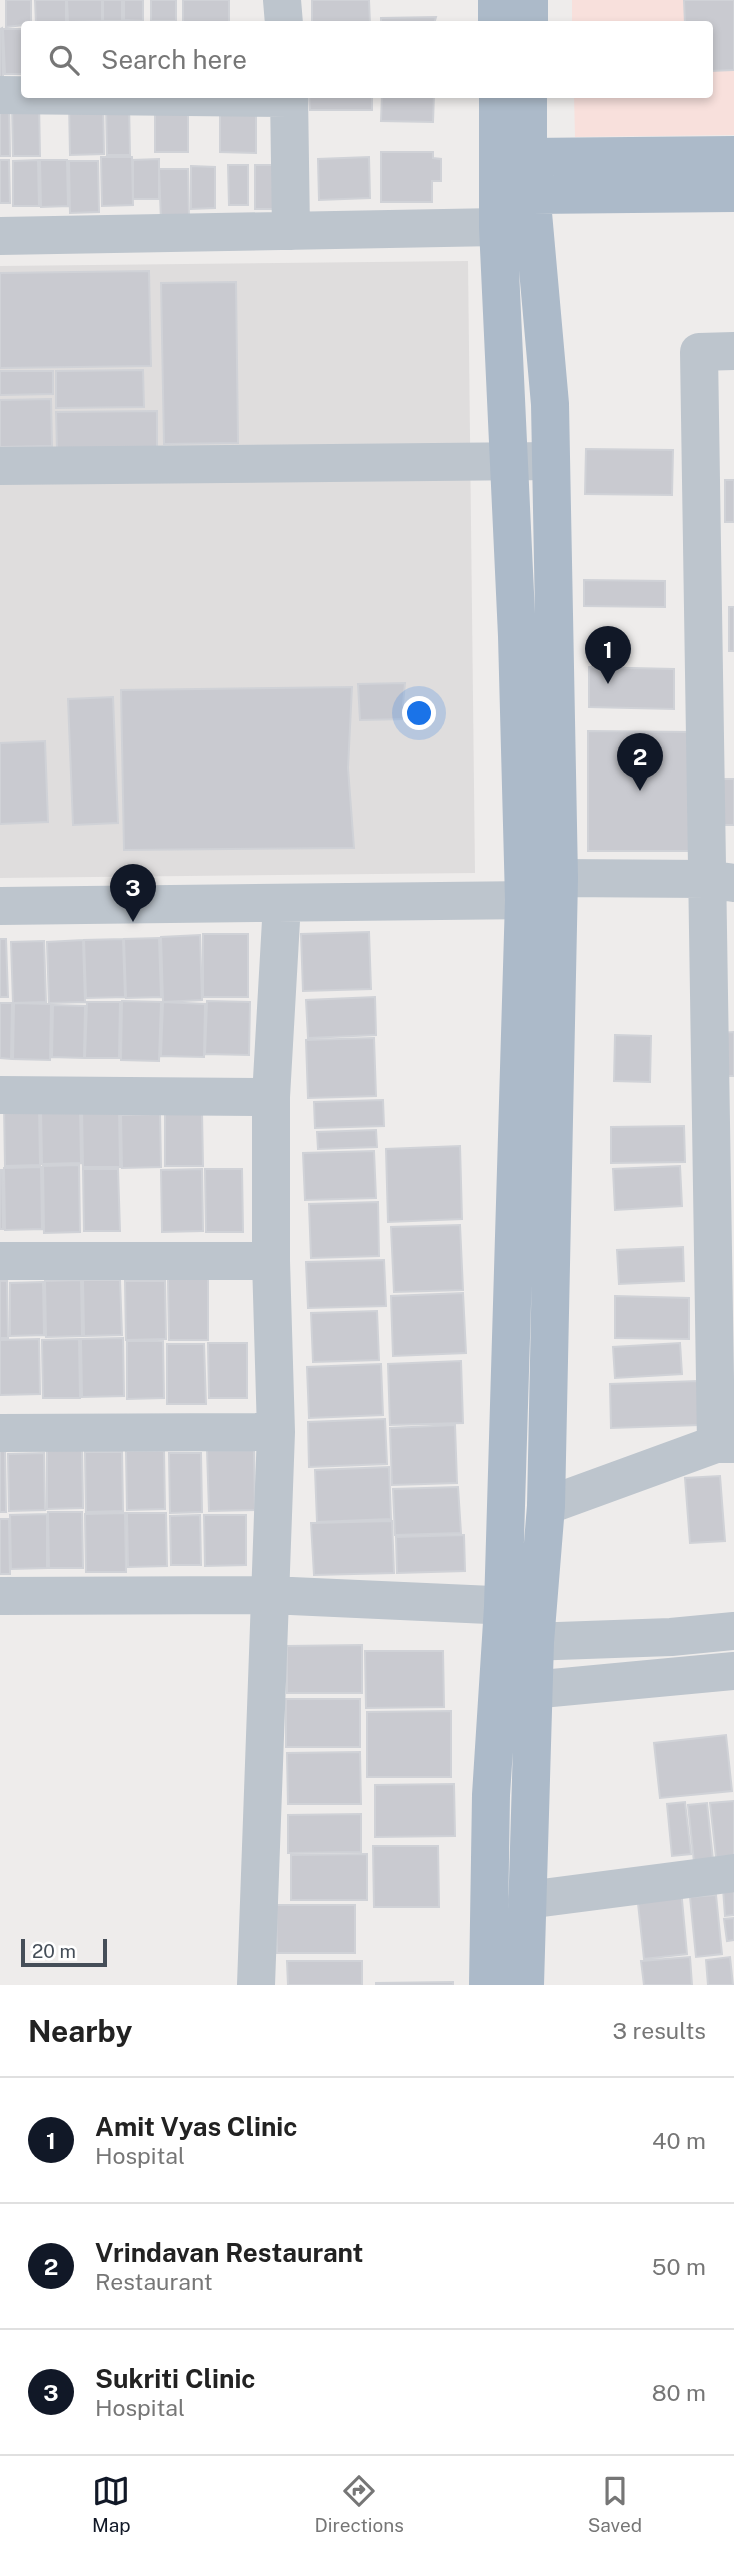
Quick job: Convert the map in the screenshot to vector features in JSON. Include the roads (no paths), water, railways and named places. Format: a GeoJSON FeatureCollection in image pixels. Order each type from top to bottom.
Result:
{"type":"FeatureCollection","features":[{"type":"Feature","properties":{"kind":"main road"},"geometry":{"type":"LineString","coordinates":[[497,0],[497,21]]}},
{"type":"Feature","properties":{"kind":"main road"},"geometry":{"type":"LineString","coordinates":[[529,0],[529,21]]}},
{"type":"Feature","properties":{"kind":"main road"},"geometry":{"type":"LineString","coordinates":[[499,98],[513,165],[532,195],[550,404],[559,878],[546,1506],[519,1625]]}},
{"type":"Feature","properties":{"kind":"main road"},"geometry":{"type":"LineString","coordinates":[[525,1985],[527,1900],[516,1692],[519,1625],[524,900],[517,636],[498,227],[527,98]]}},
{"type":"Feature","properties":{"kind":"main road"},"geometry":{"type":"LineString","coordinates":[[513,165],[734,155]]}},
{"type":"Feature","properties":{"kind":"main road"},"geometry":{"type":"LineString","coordinates":[[532,195],[734,193]]}},
{"type":"Feature","properties":{"kind":"main road"},"geometry":{"type":"LineString","coordinates":[[488,1985],[491,1796],[516,1692]]}},
{"type":"Feature","properties":{"kind":"street"},"geometry":{"type":"LineString","coordinates":[[282,0],[284,21]]}},
{"type":"Feature","properties":{"kind":"street"},"geometry":{"type":"LineString","coordinates":[[0,95],[21,95]]}},
{"type":"Feature","properties":{"kind":"street"},"geometry":{"type":"LineString","coordinates":[[289,98],[291,232]]}},
{"type":"Feature","properties":{"kind":"street"},"geometry":{"type":"LineString","coordinates":[[0,236],[498,227]]}},
{"type":"Feature","properties":{"kind":"street"},"geometry":{"type":"LineString","coordinates":[[546,1506],[725,1444],[720,881],[699,352],[734,351]]}},
{"type":"Feature","properties":{"kind":"street"},"geometry":{"type":"LineString","coordinates":[[0,466],[551,461]]}},
{"type":"Feature","properties":{"kind":"street"},"geometry":{"type":"LineString","coordinates":[[0,905],[524,900],[559,878],[720,881]]}},
{"type":"Feature","properties":{"kind":"street"},"geometry":{"type":"LineString","coordinates":[[256,1985],[276,1432],[271,1261],[271,1097],[282,903]]}},
{"type":"Feature","properties":{"kind":"street"},"geometry":{"type":"LineString","coordinates":[[0,1095],[271,1097]]}},
{"type":"Feature","properties":{"kind":"street"},"geometry":{"type":"LineString","coordinates":[[0,1261],[271,1261]]}},
{"type":"Feature","properties":{"kind":"street"},"geometry":{"type":"LineString","coordinates":[[0,1433],[276,1432]]}},
{"type":"Feature","properties":{"kind":"street"},"geometry":{"type":"LineString","coordinates":[[0,1596],[269,1595],[519,1625],[671,1637],[734,1631]]}},
{"type":"Feature","properties":{"kind":"street"},"geometry":{"type":"LineString","coordinates":[[516,1692],[734,1671]]}},
{"type":"Feature","properties":{"kind":"street"},"geometry":{"type":"LineString","coordinates":[[527,1900],[734,1874]]}},
{"type":"Feature","properties":{"kind":"place","name":"Amit Vyas Clinic"},"geometry":{"type":"Point","coordinates":[608,684]}},
{"type":"Feature","properties":{"kind":"place","name":"Vrindavan Restaurant"},"geometry":{"type":"Point","coordinates":[640,791]}},
{"type":"Feature","properties":{"kind":"place","name":"Sukriti Clinic"},"geometry":{"type":"Point","coordinates":[133,922]}}]}
